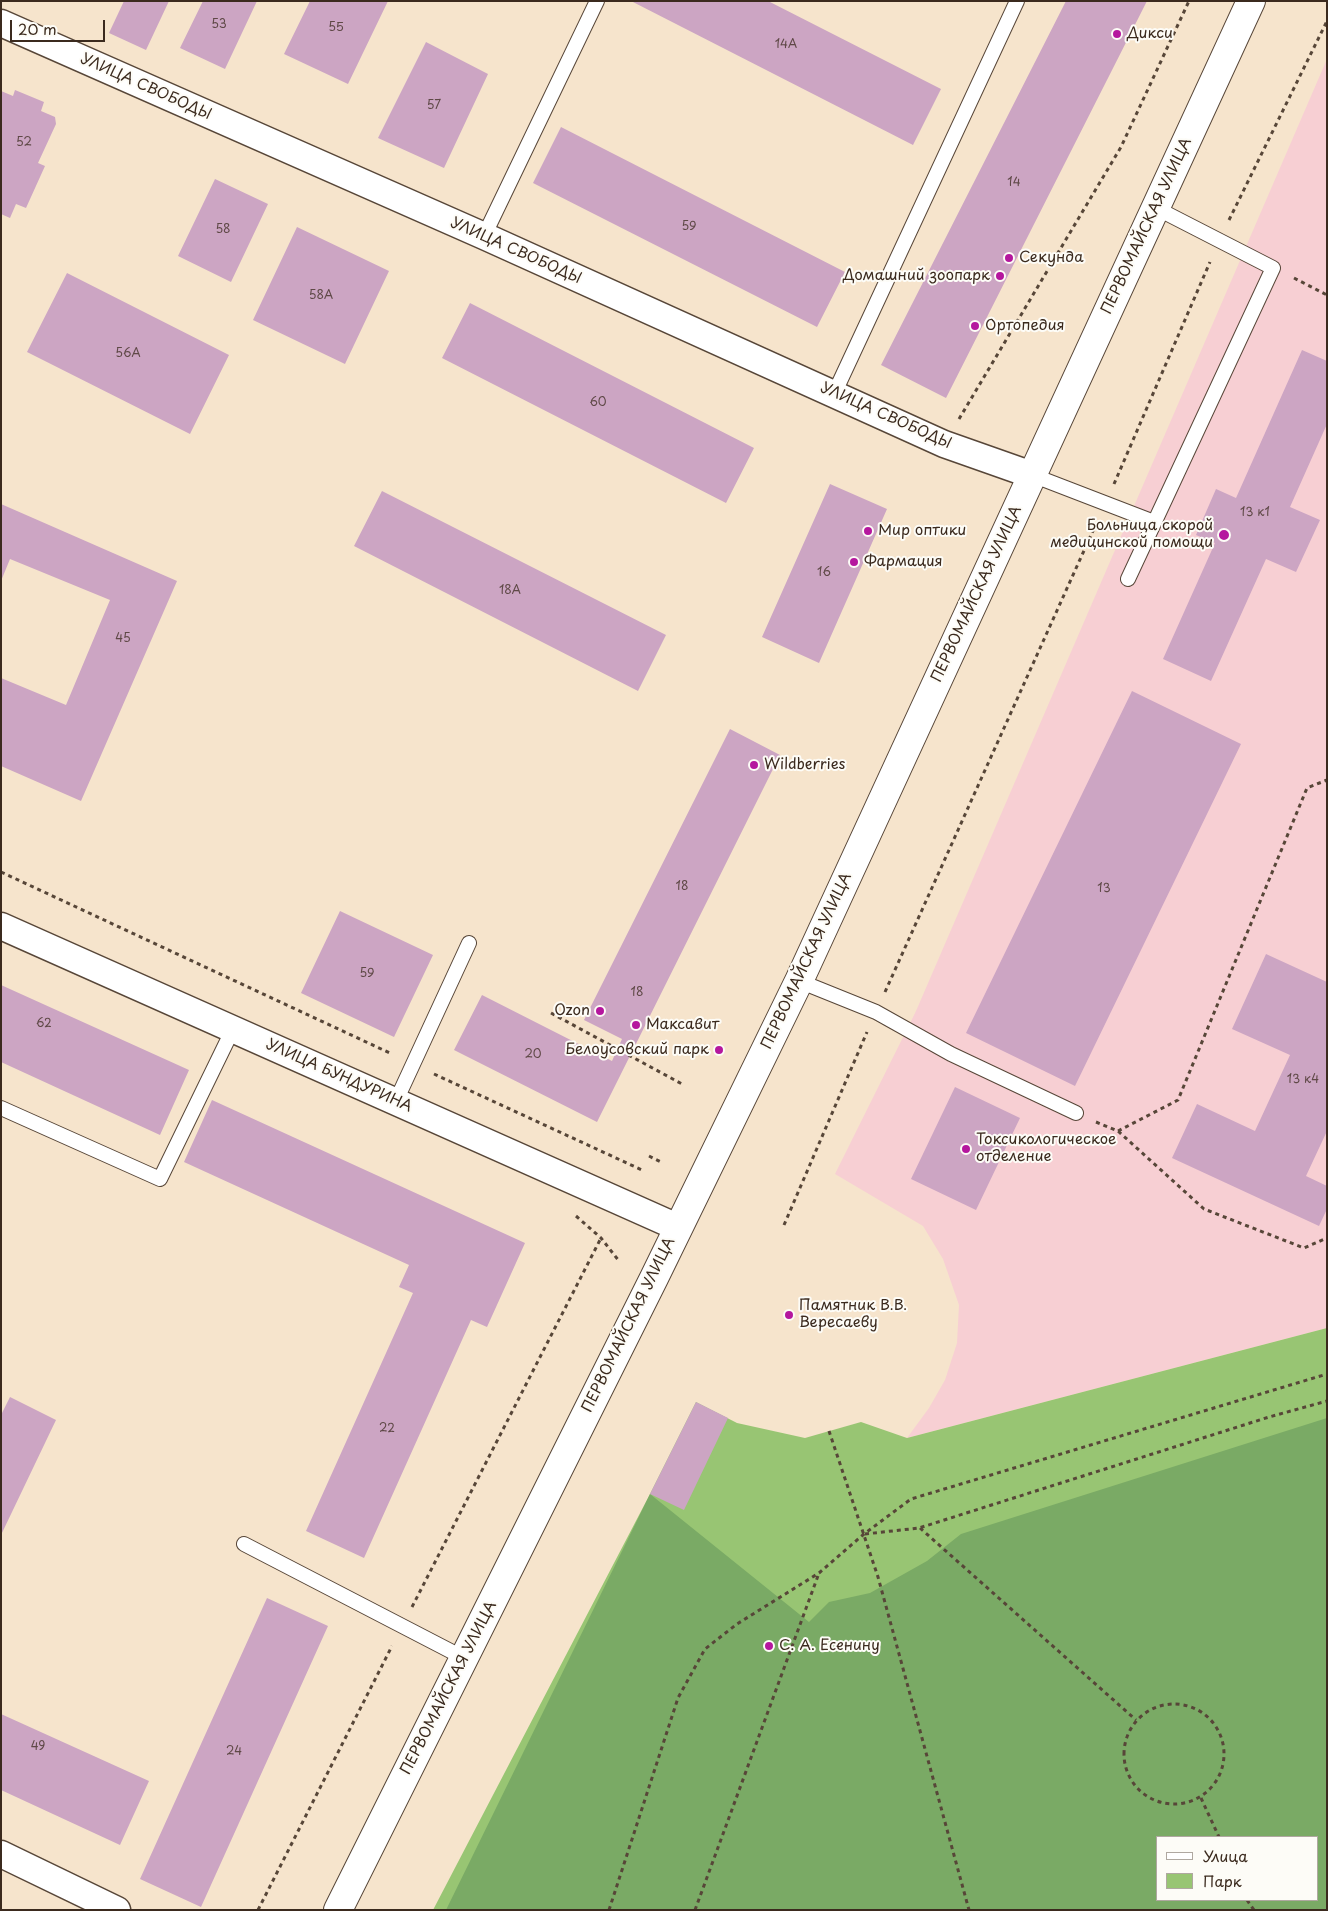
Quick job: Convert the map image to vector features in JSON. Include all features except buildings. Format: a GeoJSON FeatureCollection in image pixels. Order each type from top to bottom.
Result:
{"type":"FeatureCollection","features":[{"type":"Feature","properties":{"kind":"main road","name":"ПЕРВОМАЙСКАЯ УЛИЦА"},"geometry":{"type":"LineString","coordinates":[[338,1910],[799,981],[1251,1]]}},
{"type":"Feature","properties":{"kind":"street","name":"УЛИЦА СВОБОДЫ"},"geometry":{"type":"LineString","coordinates":[[1,22],[484,236],[944,444],[1032,475]]}},
{"type":"Feature","properties":{"kind":"street","name":"УЛИЦА БУНДУРИНА"},"geometry":{"type":"LineString","coordinates":[[1,926],[677,1227]]}},
{"type":"Feature","properties":{"kind":"street"},"geometry":{"type":"LineString","coordinates":[[1,1854],[117,1910]]}},
{"type":"Feature","properties":{"kind":"lane"},"geometry":{"type":"LineString","coordinates":[[484,236],[597,1]]}},
{"type":"Feature","properties":{"kind":"lane"},"geometry":{"type":"LineString","coordinates":[[834,394],[1017,1]]}},
{"type":"Feature","properties":{"kind":"lane"},"geometry":{"type":"LineString","coordinates":[[1128,579],[1273,268],[1156,208]]}},
{"type":"Feature","properties":{"kind":"lane"},"geometry":{"type":"LineString","coordinates":[[1032,475],[1154,522]]}},
{"type":"Feature","properties":{"kind":"lane"},"geometry":{"type":"LineString","coordinates":[[396,1101],[469,943]]}},
{"type":"Feature","properties":{"kind":"lane"},"geometry":{"type":"LineString","coordinates":[[799,981],[876,1012],[950,1054],[1076,1113]]}},
{"type":"Feature","properties":{"kind":"lane"},"geometry":{"type":"LineString","coordinates":[[1,1108],[160,1179],[233,1029]]}},
{"type":"Feature","properties":{"kind":"lane"},"geometry":{"type":"LineString","coordinates":[[244,1544],[464,1658]]}},
{"type":"Feature","properties":{"kind":"path"},"geometry":{"type":"LineString","coordinates":[[944,444],[1122,147],[1189,1]]}},
{"type":"Feature","properties":{"kind":"path"},"geometry":{"type":"LineString","coordinates":[[784,1225],[876,1012],[1106,503],[1220,240],[1327,21]]}},
{"type":"Feature","properties":{"kind":"path"},"geometry":{"type":"LineString","coordinates":[[1273,268],[1327,295]]}},
{"type":"Feature","properties":{"kind":"path"},"geometry":{"type":"LineString","coordinates":[[1118,1131],[1178,1100],[1307,788],[1327,780]]}},
{"type":"Feature","properties":{"kind":"path"},"geometry":{"type":"LineString","coordinates":[[1,872],[642,1170]]}},
{"type":"Feature","properties":{"kind":"path"},"geometry":{"type":"LineString","coordinates":[[551,1013],[682,1084]]}},
{"type":"Feature","properties":{"kind":"path"},"geometry":{"type":"LineString","coordinates":[[1076,1113],[1118,1131],[1204,1209],[1304,1248],[1327,1238]]}},
{"type":"Feature","properties":{"kind":"path"},"geometry":{"type":"LineString","coordinates":[[649,1156],[663,1164]]}},
{"type":"Feature","properties":{"kind":"path"},"geometry":{"type":"LineString","coordinates":[[574,1214],[601,1238],[618,1261]]}},
{"type":"Feature","properties":{"kind":"path"},"geometry":{"type":"LineString","coordinates":[[258,1910],[601,1238]]}},
{"type":"Feature","properties":{"kind":"path"},"geometry":{"type":"LineString","coordinates":[[609,1910],[678,1698],[705,1649],[737,1624],[819,1573],[864,1534],[912,1499],[1327,1374]]}},
{"type":"Feature","properties":{"kind":"path"},"geometry":{"type":"LineString","coordinates":[[864,1534],[919,1528],[1260,1420],[1327,1401]]}},
{"type":"Feature","properties":{"kind":"path"},"geometry":{"type":"LineString","coordinates":[[829,1432],[878,1577],[969,1910]]}},
{"type":"Feature","properties":{"kind":"path"},"geometry":{"type":"LineString","coordinates":[[919,1528],[1136,1720]]}},
{"type":"Feature","properties":{"kind":"path"},"geometry":{"type":"LineString","coordinates":[[695,1910],[819,1573]]}},
{"type":"Feature","properties":{"kind":"path"},"geometry":{"type":"LineString","coordinates":[[1166,1704],[1184,1705],[1200,1711],[1213,1722],[1222,1738],[1225,1755],[1221,1772],[1213,1787],[1200,1798],[1186,1804],[1170,1805],[1155,1801],[1141,1793],[1130,1781],[1124,1766],[1123,1750],[1127,1735],[1136,1720],[1150,1709],[1166,1704]]}},
{"type":"Feature","properties":{"kind":"path"},"geometry":{"type":"LineString","coordinates":[[1200,1798],[1219,1836]]}},
{"type":"Feature","properties":{"kind":"shaded area","name":"Больница скорой медицинской помощи"},"geometry":{"type":"Polygon","coordinates":[[[1327,59],[1327,1328],[907,1438],[929,1408],[945,1380],[957,1343],[959,1305],[943,1259],[923,1226],[835,1174],[916,1011],[1327,59]]]}},
{"type":"Feature","properties":{"kind":"green space"},"geometry":{"type":"Polygon","coordinates":[[[1327,1328],[1327,1910],[433,1910],[696,1402],[737,1423],[805,1438],[861,1422],[907,1438],[1327,1328]]]}},
{"type":"Feature","properties":{"kind":"green space"},"geometry":{"type":"Polygon","coordinates":[[[1327,1418],[1327,1910],[446,1910],[650,1494],[809,1622],[829,1602],[870,1593],[927,1561],[961,1534],[1327,1418]]]}},
{"type":"Feature","properties":{"kind":"place","name":"Дикси"},"geometry":{"type":"Point","coordinates":[1117,34]}},
{"type":"Feature","properties":{"kind":"place","name":"Секунда"},"geometry":{"type":"Point","coordinates":[1009,258]}},
{"type":"Feature","properties":{"kind":"place","name":"Домашний зоопарк"},"geometry":{"type":"Point","coordinates":[1000,276]}},
{"type":"Feature","properties":{"kind":"place","name":"Ортопедия"},"geometry":{"type":"Point","coordinates":[975,326]}},
{"type":"Feature","properties":{"kind":"place","name":"Мир оптики"},"geometry":{"type":"Point","coordinates":[868,531]}},
{"type":"Feature","properties":{"kind":"place","name":"Больница скорой медицинской помощи"},"geometry":{"type":"Point","coordinates":[1224,535]}},
{"type":"Feature","properties":{"kind":"place","name":"Фармация"},"geometry":{"type":"Point","coordinates":[854,562]}},
{"type":"Feature","properties":{"kind":"place","name":"Wildberries"},"geometry":{"type":"Point","coordinates":[754,765]}},
{"type":"Feature","properties":{"kind":"place","name":"Ozon"},"geometry":{"type":"Point","coordinates":[600,1011]}},
{"type":"Feature","properties":{"kind":"place","name":"Максавит"},"geometry":{"type":"Point","coordinates":[636,1025]}},
{"type":"Feature","properties":{"kind":"place","name":"Белоусовский парк"},"geometry":{"type":"Point","coordinates":[719,1050]}},
{"type":"Feature","properties":{"kind":"place","name":"Токсикологическое отделение"},"geometry":{"type":"Point","coordinates":[966,1149]}},
{"type":"Feature","properties":{"kind":"place","name":"Памятник В.В. Вересаеву"},"geometry":{"type":"Point","coordinates":[789,1315]}},
{"type":"Feature","properties":{"kind":"place","name":"С. А. Есенину"},"geometry":{"type":"Point","coordinates":[769,1646]}}]}
